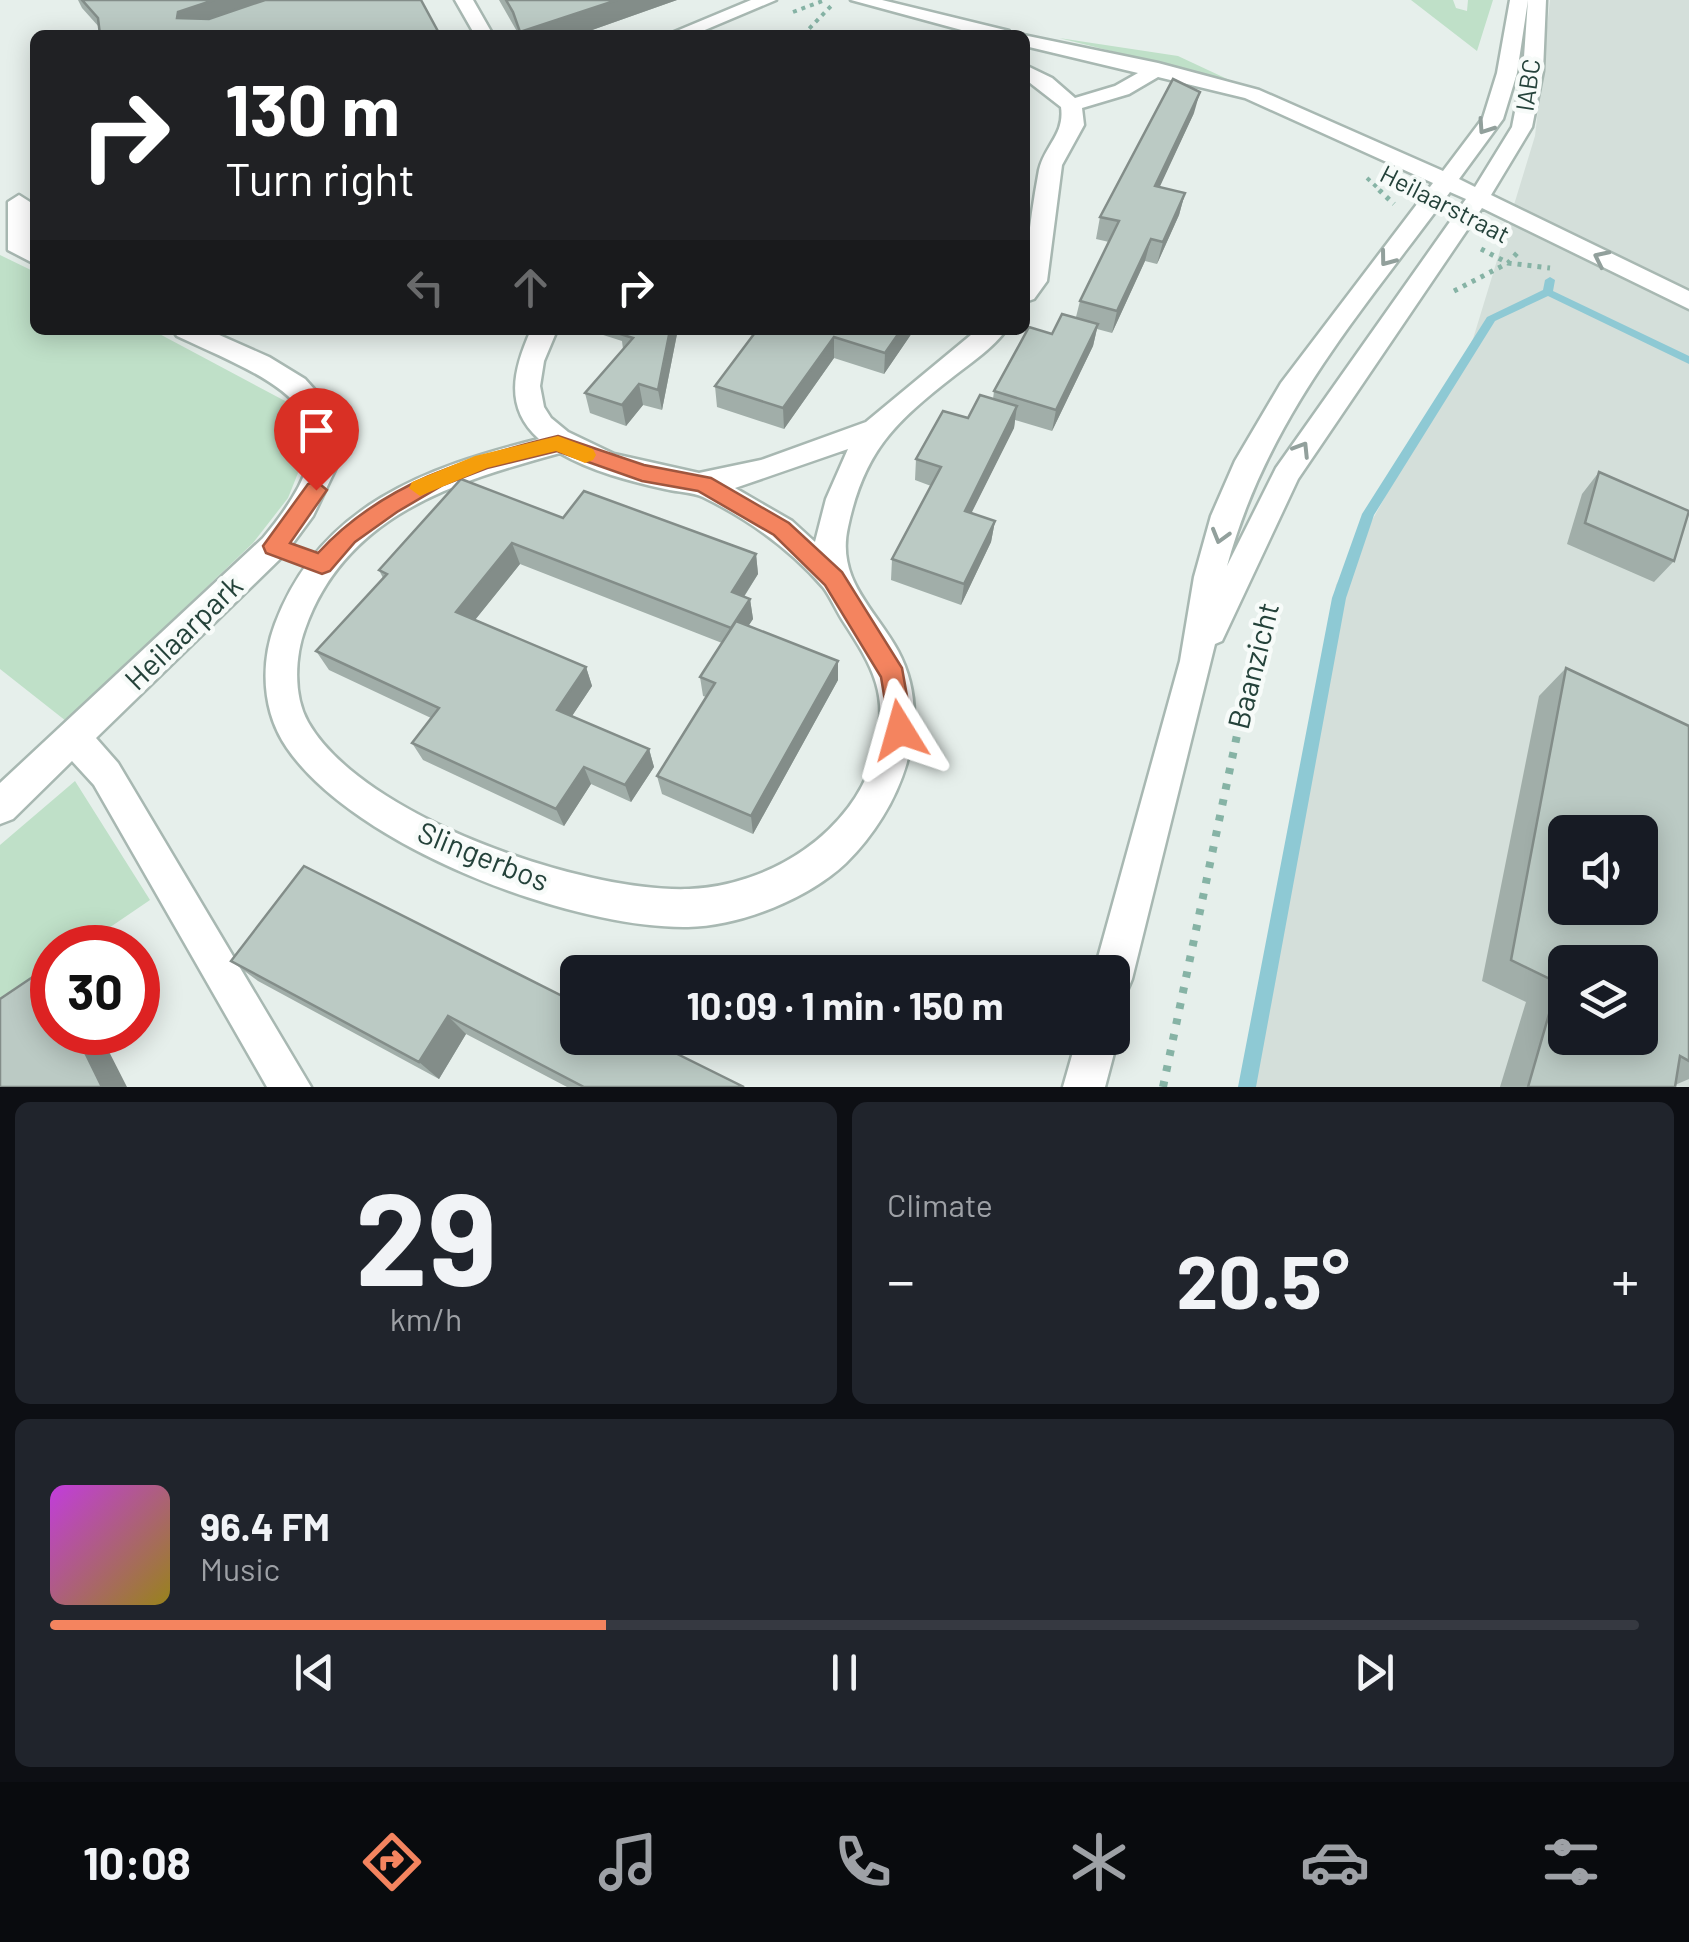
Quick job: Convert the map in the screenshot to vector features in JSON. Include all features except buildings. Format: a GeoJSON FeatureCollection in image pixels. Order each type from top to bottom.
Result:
{"type":"FeatureCollection","features":[{"type":"Feature","properties":{"kind":"street"},"geometry":{"type":"LineString","coordinates":[[464,0],[481,30]]}},
{"type":"Feature","properties":{"kind":"street"},"geometry":{"type":"LineString","coordinates":[[689,30],[767,0]]}},
{"type":"Feature","properties":{"kind":"street"},"geometry":{"type":"LineString","coordinates":[[860,0],[982,30]]}},
{"type":"Feature","properties":{"kind":"street","name":"IABC"},"geometry":{"type":"LineString","coordinates":[[1439,189],[1493,118],[1507,73],[1519,0]]}},
{"type":"Feature","properties":{"kind":"street","name":"IABC"},"geometry":{"type":"LineString","coordinates":[[1472,206],[1522,127],[1533,72],[1537,0]]}},
{"type":"Feature","properties":{"kind":"street","name":"Heilaarstraat"},"geometry":{"type":"LineString","coordinates":[[1030,41],[1202,83],[1439,189],[1689,323]]}},
{"type":"Feature","properties":{"kind":"street"},"geometry":{"type":"LineString","coordinates":[[1070,106],[1122,90],[1158,70]]}},
{"type":"Feature","properties":{"kind":"street"},"geometry":{"type":"LineString","coordinates":[[1030,73],[1070,106],[1074,124],[1051,165],[1045,228],[1035,281],[1030,288]]}},
{"type":"Feature","properties":{"kind":"street"},"geometry":{"type":"LineString","coordinates":[[1030,175],[1051,165]]}},
{"type":"Feature","properties":{"kind":"street","name":"Baanzicht"},"geometry":{"type":"LineString","coordinates":[[1118,955],[1196,662],[1209,576],[1226,516],[1249,462],[1290,390],[1439,189]]}},
{"type":"Feature","properties":{"kind":"street"},"geometry":{"type":"LineString","coordinates":[[18,203],[20,250],[30,255]]}},
{"type":"Feature","properties":{"kind":"street","name":"Heilaarstraat"},"geometry":{"type":"LineString","coordinates":[[1472,206],[1689,301]]}},
{"type":"Feature","properties":{"kind":"street","name":"Baanzicht"},"geometry":{"type":"LineString","coordinates":[[1196,662],[1286,475],[1472,206]]}},
{"type":"Feature","properties":{"kind":"street"},"geometry":{"type":"LineString","coordinates":[[1030,218],[1045,228]]}},
{"type":"Feature","properties":{"kind":"street","name":"Heilaarpark"},"geometry":{"type":"LineString","coordinates":[[0,807],[274,546],[300,518],[316,490],[326,458],[312,404],[294,382],[196,335]]}},
{"type":"Feature","properties":{"kind":"street"},"geometry":{"type":"LineString","coordinates":[[541,335],[527,361],[529,394],[538,424],[558,444]]}},
{"type":"Feature","properties":{"kind":"street","name":"Slingerbos"},"geometry":{"type":"LineString","coordinates":[[704,484],[875,429],[988,335]]}},
{"type":"Feature","properties":{"kind":"street","name":"Slingerbos"},"geometry":{"type":"LineString","coordinates":[[833,578],[829,544],[852,476],[875,429]]}},
{"type":"Feature","properties":{"kind":"street","name":"Slingerbos"},"geometry":{"type":"LineString","coordinates":[[558,444],[642,473],[704,484],[782,529],[833,578],[893,675],[900,730],[883,780],[853,826],[813,867],[758,892],[689,908],[601,900],[529,880],[415,831],[361,798],[298,735],[282,694],[281,657],[291,614],[322,564],[348,536],[389,506],[435,480],[482,462],[558,444]]}},
{"type":"Feature","properties":{"kind":"street"},"geometry":{"type":"LineString","coordinates":[[274,546],[322,564]]}},
{"type":"Feature","properties":{"kind":"street"},"geometry":{"type":"LineString","coordinates":[[73,738],[106,774],[290,1087]]}},
{"type":"Feature","properties":{"kind":"street"},"geometry":{"type":"LineString","coordinates":[[1084,1087],[1092,1055]]}},
{"type":"Feature","properties":{"kind":"path"},"geometry":{"type":"LineString","coordinates":[[808,30],[835,0]]}},
{"type":"Feature","properties":{"kind":"path"},"geometry":{"type":"LineString","coordinates":[[1444,301],[1472,279],[1508,263]]}},
{"type":"Feature","properties":{"kind":"path","name":"Baanzicht"},"geometry":{"type":"LineString","coordinates":[[1164,1087],[1258,626],[1266,608]]}},
{"type":"Feature","properties":{"kind":"shaded area"},"geometry":{"type":"Polygon","coordinates":[[[1550,0],[1689,0],[1689,1087],[1248,1087],[1336,585],[1473,339],[1535,136],[1550,0]]]}},
{"type":"Feature","properties":{"kind":"green space"},"geometry":{"type":"Polygon","coordinates":[[[1411,0],[1453,0],[1456,8],[1467,11],[1468,0],[1493,0],[1477,51],[1411,0]]]}},
{"type":"Feature","properties":{"kind":"green space"},"geometry":{"type":"Polygon","coordinates":[[[1059,38],[1178,56],[1255,92],[1179,68],[1059,38]]]}},
{"type":"Feature","properties":{"kind":"green space"},"geometry":{"type":"Polygon","coordinates":[[[0,255],[30,270],[30,335],[161,335],[287,402],[302,423],[304,458],[288,498],[253,543],[66,721],[0,669],[0,255]]]}},
{"type":"Feature","properties":{"kind":"green space"},"geometry":{"type":"Polygon","coordinates":[[[75,781],[150,900],[113,925],[30,925],[30,982],[0,1002],[0,845],[75,781]]]}},
{"type":"Feature","properties":{"kind":"waterway"},"geometry":{"type":"LineString","coordinates":[[1548,292],[1550,280]]}},
{"type":"Feature","properties":{"kind":"waterway"},"geometry":{"type":"LineString","coordinates":[[1247,1087],[1339,598],[1368,514],[1491,319],[1548,292]]}},
{"type":"Feature","properties":{"kind":"waterway"},"geometry":{"type":"LineString","coordinates":[[1548,292],[1689,360]]}},
{"type":"Feature","properties":{"kind":"slow traffic"},"geometry":{"type":"LineString","coordinates":[[420,488],[482,462],[558,444],[585,455]]}},
{"type":"Feature","properties":{"kind":"route"},"geometry":{"type":"LineString","coordinates":[[316,490],[300,518],[274,546],[322,564],[348,536],[389,506],[435,480],[482,462],[558,444],[642,473],[704,484],[782,529],[833,578],[893,675],[900,730]]}}]}
